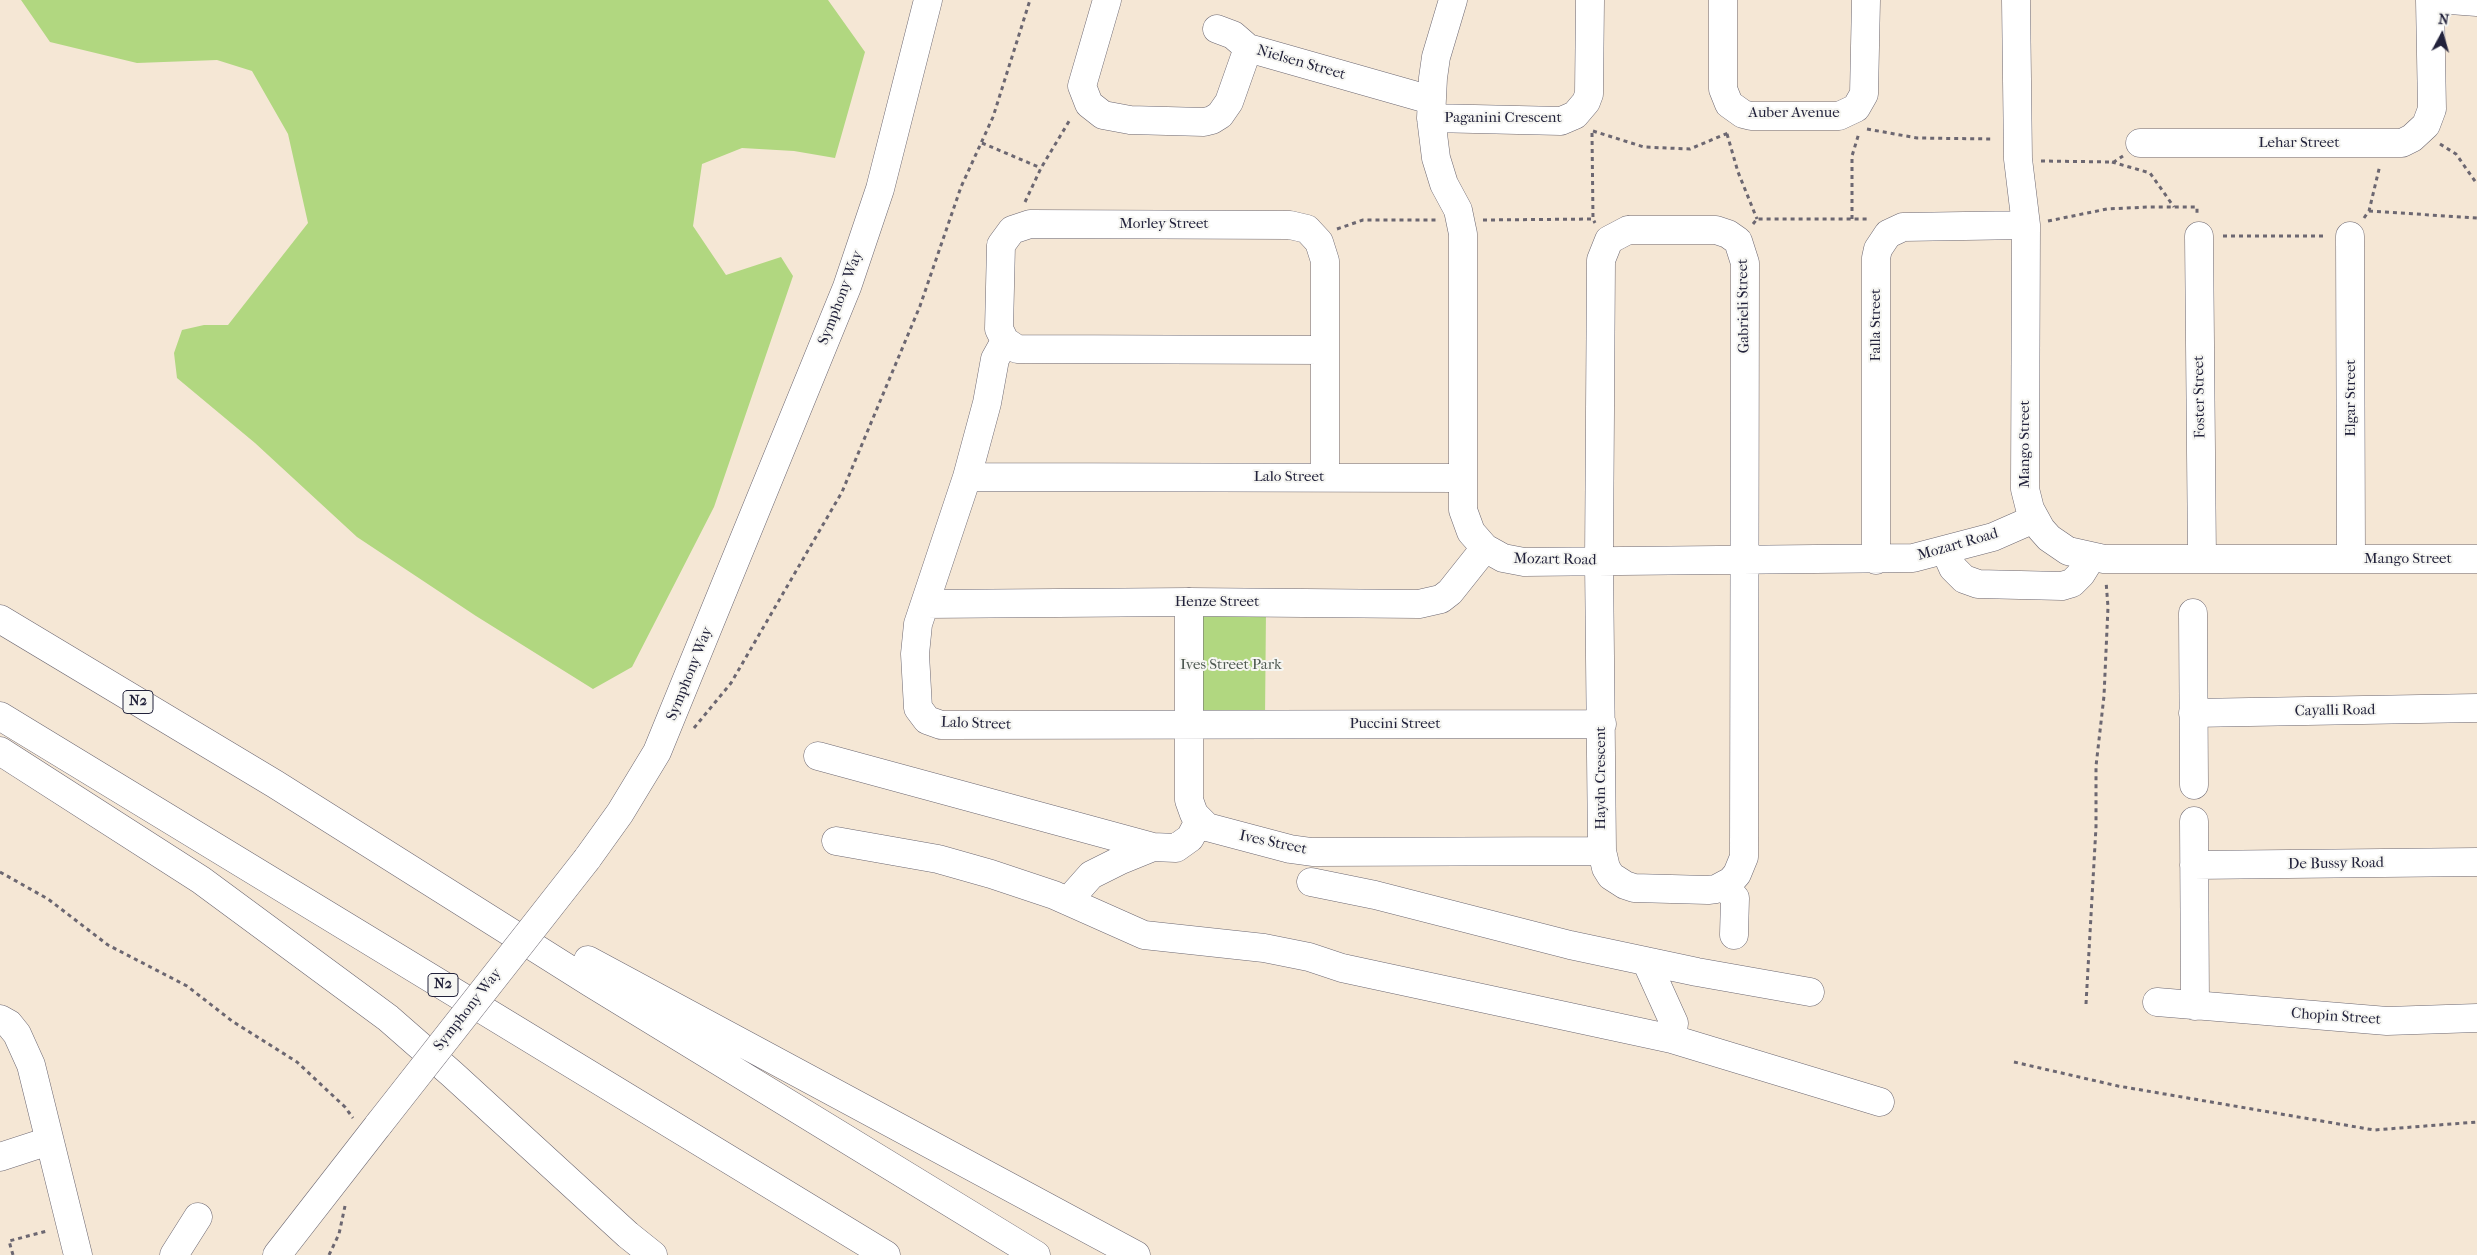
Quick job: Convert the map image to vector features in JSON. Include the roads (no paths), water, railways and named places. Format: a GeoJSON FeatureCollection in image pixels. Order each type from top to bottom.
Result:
{"type":"FeatureCollection","features":[{"type":"Feature","properties":{"kind":"main road","name":"Symphony Way"},"geometry":{"type":"LineString","coordinates":[[277,1255],[366,1121],[587,859],[620,813],[657,752],[847,287],[880,190],[928,0]]}},
{"type":"Feature","properties":{"kind":"main road","name":"Nielsen Street"},"geometry":{"type":"LineString","coordinates":[[1107,0],[1082,81],[1084,96],[1089,104],[1103,115],[1130,120],[1204,122],[1212,120],[1220,115],[1229,102],[1248,48],[1431,109]]}},
{"type":"Feature","properties":{"kind":"main road","name":"Mozart Road"},"geometry":{"type":"LineString","coordinates":[[1453,0],[1436,57],[1431,109],[1436,158],[1444,184],[1458,210],[1463,234],[1463,510],[1471,532],[1485,548],[1513,561],[1876,560],[1913,558],[1945,550],[1993,537],[2034,519]]}},
{"type":"Feature","properties":{"kind":"main road","name":"Paganini Crescent"},"geometry":{"type":"LineString","coordinates":[[1431,109],[1561,121],[1575,114],[1586,102],[1589,94],[1590,0]]}},
{"type":"Feature","properties":{"kind":"main road","name":"Auber Avenue"},"geometry":{"type":"LineString","coordinates":[[1723,0],[1723,89],[1729,104],[1743,114],[1751,116],[1840,116],[1856,108],[1861,101],[1866,86],[1866,0]]}},
{"type":"Feature","properties":{"kind":"main road","name":"Mango Street"},"geometry":{"type":"LineString","coordinates":[[2016,0],[2017,149],[2026,225],[2024,489],[2034,519],[2049,538],[2068,551],[2097,558],[2477,559]]}},
{"type":"Feature","properties":{"kind":"main road","name":"Lehar Street"},"geometry":{"type":"LineString","coordinates":[[2140,143],[2402,143],[2420,132],[2430,117],[2433,100],[2430,0]]}},
{"type":"Feature","properties":{"kind":"main road"},"geometry":{"type":"LineString","coordinates":[[2450,0],[2477,2]]}},
{"type":"Feature","properties":{"kind":"main road"},"geometry":{"type":"LineString","coordinates":[[1217,29],[1233,35],[1248,48]]}},
{"type":"Feature","properties":{"kind":"main road","name":"Morley Street"},"geometry":{"type":"LineString","coordinates":[[1005,341],[1001,336],[999,322],[1000,252],[1004,239],[1012,230],[1030,224],[1299,226],[1316,237],[1324,254],[1325,476]]}},
{"type":"Feature","properties":{"kind":"main road","name":"Falla Street"},"geometry":{"type":"LineString","coordinates":[[1876,560],[1876,258],[1882,241],[1888,234],[1903,227],[1911,226],[2026,225]]}},
{"type":"Feature","properties":{"kind":"main road","name":"Gabrieli Street"},"geometry":{"type":"LineString","coordinates":[[1599,561],[1602,253],[1615,236],[1628,230],[1716,230],[1728,234],[1738,241],[1745,263],[1745,560]]}},
{"type":"Feature","properties":{"kind":"main road","name":"Foster Street"},"geometry":{"type":"LineString","coordinates":[[2199,236],[2202,559]]}},
{"type":"Feature","properties":{"kind":"main road","name":"Elgar Street"},"geometry":{"type":"LineString","coordinates":[[2350,236],[2351,559]]}},
{"type":"Feature","properties":{"kind":"main road"},"geometry":{"type":"LineString","coordinates":[[1005,341],[1010,346],[1024,350],[1325,350]]}},
{"type":"Feature","properties":{"kind":"main road","name":"Lalo Street"},"geometry":{"type":"LineString","coordinates":[[1005,341],[995,359],[988,403],[967,477],[918,624],[915,654],[916,701],[922,714],[934,723],[948,726],[1189,725]]}},
{"type":"Feature","properties":{"kind":"main road","name":"Lalo Street"},"geometry":{"type":"LineString","coordinates":[[967,477],[1325,476],[1462,478]]}},
{"type":"Feature","properties":{"kind":"main road","name":"Henze Street"},"geometry":{"type":"LineString","coordinates":[[925,604],[1189,602],[1419,604],[1441,598],[1450,592],[1485,548]]}},
{"type":"Feature","properties":{"kind":"main road"},"geometry":{"type":"LineString","coordinates":[[1945,550],[1953,568],[1964,579],[1978,584],[2062,586],[2072,583],[2097,558]]}},
{"type":"Feature","properties":{"kind":"main road"},"geometry":{"type":"LineString","coordinates":[[1734,935],[1735,898],[1724,886],[1737,874],[1744,857],[1745,560]]}},
{"type":"Feature","properties":{"kind":"main road","name":"Haydn Crescent"},"geometry":{"type":"LineString","coordinates":[[1599,561],[1602,851],[1606,868],[1612,876],[1625,886],[1634,888],[1708,890],[1724,886]]}},
{"type":"Feature","properties":{"kind":"main road"},"geometry":{"type":"LineString","coordinates":[[818,756],[1153,848],[1176,848],[1190,838],[1199,821],[1190,800],[1189,602]]}},
{"type":"Feature","properties":{"kind":"main road"},"geometry":{"type":"LineString","coordinates":[[2193,612],[2194,785]]}},
{"type":"Feature","properties":{"kind":"main road","name":"N2"},"geometry":{"type":"LineString","coordinates":[[0,619],[275,784],[591,983],[1036,1255]]}},
{"type":"Feature","properties":{"kind":"main road","name":"Cayalli Road"},"geometry":{"type":"LineString","coordinates":[[2193,713],[2477,708]]}},
{"type":"Feature","properties":{"kind":"main road","name":"N2"},"geometry":{"type":"LineString","coordinates":[[0,716],[886,1255]]}},
{"type":"Feature","properties":{"kind":"main road","name":"Puccini Street"},"geometry":{"type":"LineString","coordinates":[[1189,725],[1602,724]]}},
{"type":"Feature","properties":{"kind":"main road"},"geometry":{"type":"LineString","coordinates":[[0,751],[201,880],[366,1002],[452,1074],[636,1245],[652,1255]]}},
{"type":"Feature","properties":{"kind":"main road"},"geometry":{"type":"LineString","coordinates":[[275,784],[433,870],[611,974],[1136,1255]]}},
{"type":"Feature","properties":{"kind":"main road","name":"Ives Street"},"geometry":{"type":"LineString","coordinates":[[1199,821],[1216,831],[1312,852],[1602,851]]}},
{"type":"Feature","properties":{"kind":"main road"},"geometry":{"type":"LineString","coordinates":[[2194,821],[2195,1006]]}},
{"type":"Feature","properties":{"kind":"main road"},"geometry":{"type":"LineString","coordinates":[[836,840],[938,859],[1068,901],[1144,935],[1177,940],[1225,942],[1264,948],[1309,957],[1342,968],[1672,1039],[1880,1102]]}},
{"type":"Feature","properties":{"kind":"main road"},"geometry":{"type":"LineString","coordinates":[[1068,901],[1091,875],[1121,860],[1153,848]]}},
{"type":"Feature","properties":{"kind":"main road"},"geometry":{"type":"LineString","coordinates":[[1374,851],[1375,895]]}},
{"type":"Feature","properties":{"kind":"main road","name":"De Bussy Road"},"geometry":{"type":"LineString","coordinates":[[2194,866],[2477,862]]}},
{"type":"Feature","properties":{"kind":"main road"},"geometry":{"type":"LineString","coordinates":[[1311,882],[1375,895],[1570,945],[1810,992]]}},
{"type":"Feature","properties":{"kind":"main road"},"geometry":{"type":"LineString","coordinates":[[1646,961],[1674,1023],[1672,1039]]}},
{"type":"Feature","properties":{"kind":"main road","name":"Chopin Street"},"geometry":{"type":"LineString","coordinates":[[2157,1002],[2387,1021],[2477,1018]]}},
{"type":"Feature","properties":{"kind":"main road"},"geometry":{"type":"LineString","coordinates":[[0,1018],[9,1024],[17,1034],[31,1065],[78,1255]]}},
{"type":"Feature","properties":{"kind":"main road"},"geometry":{"type":"LineString","coordinates":[[0,1157],[49,1141]]}},
{"type":"Feature","properties":{"kind":"main road"},"geometry":{"type":"LineString","coordinates":[[174,1255],[198,1217]]}},
{"type":"Feature","properties":{"kind":"park label","name":"Ives Street Park"},"geometry":{"type":"Point","coordinates":[1231,665]}}]}
